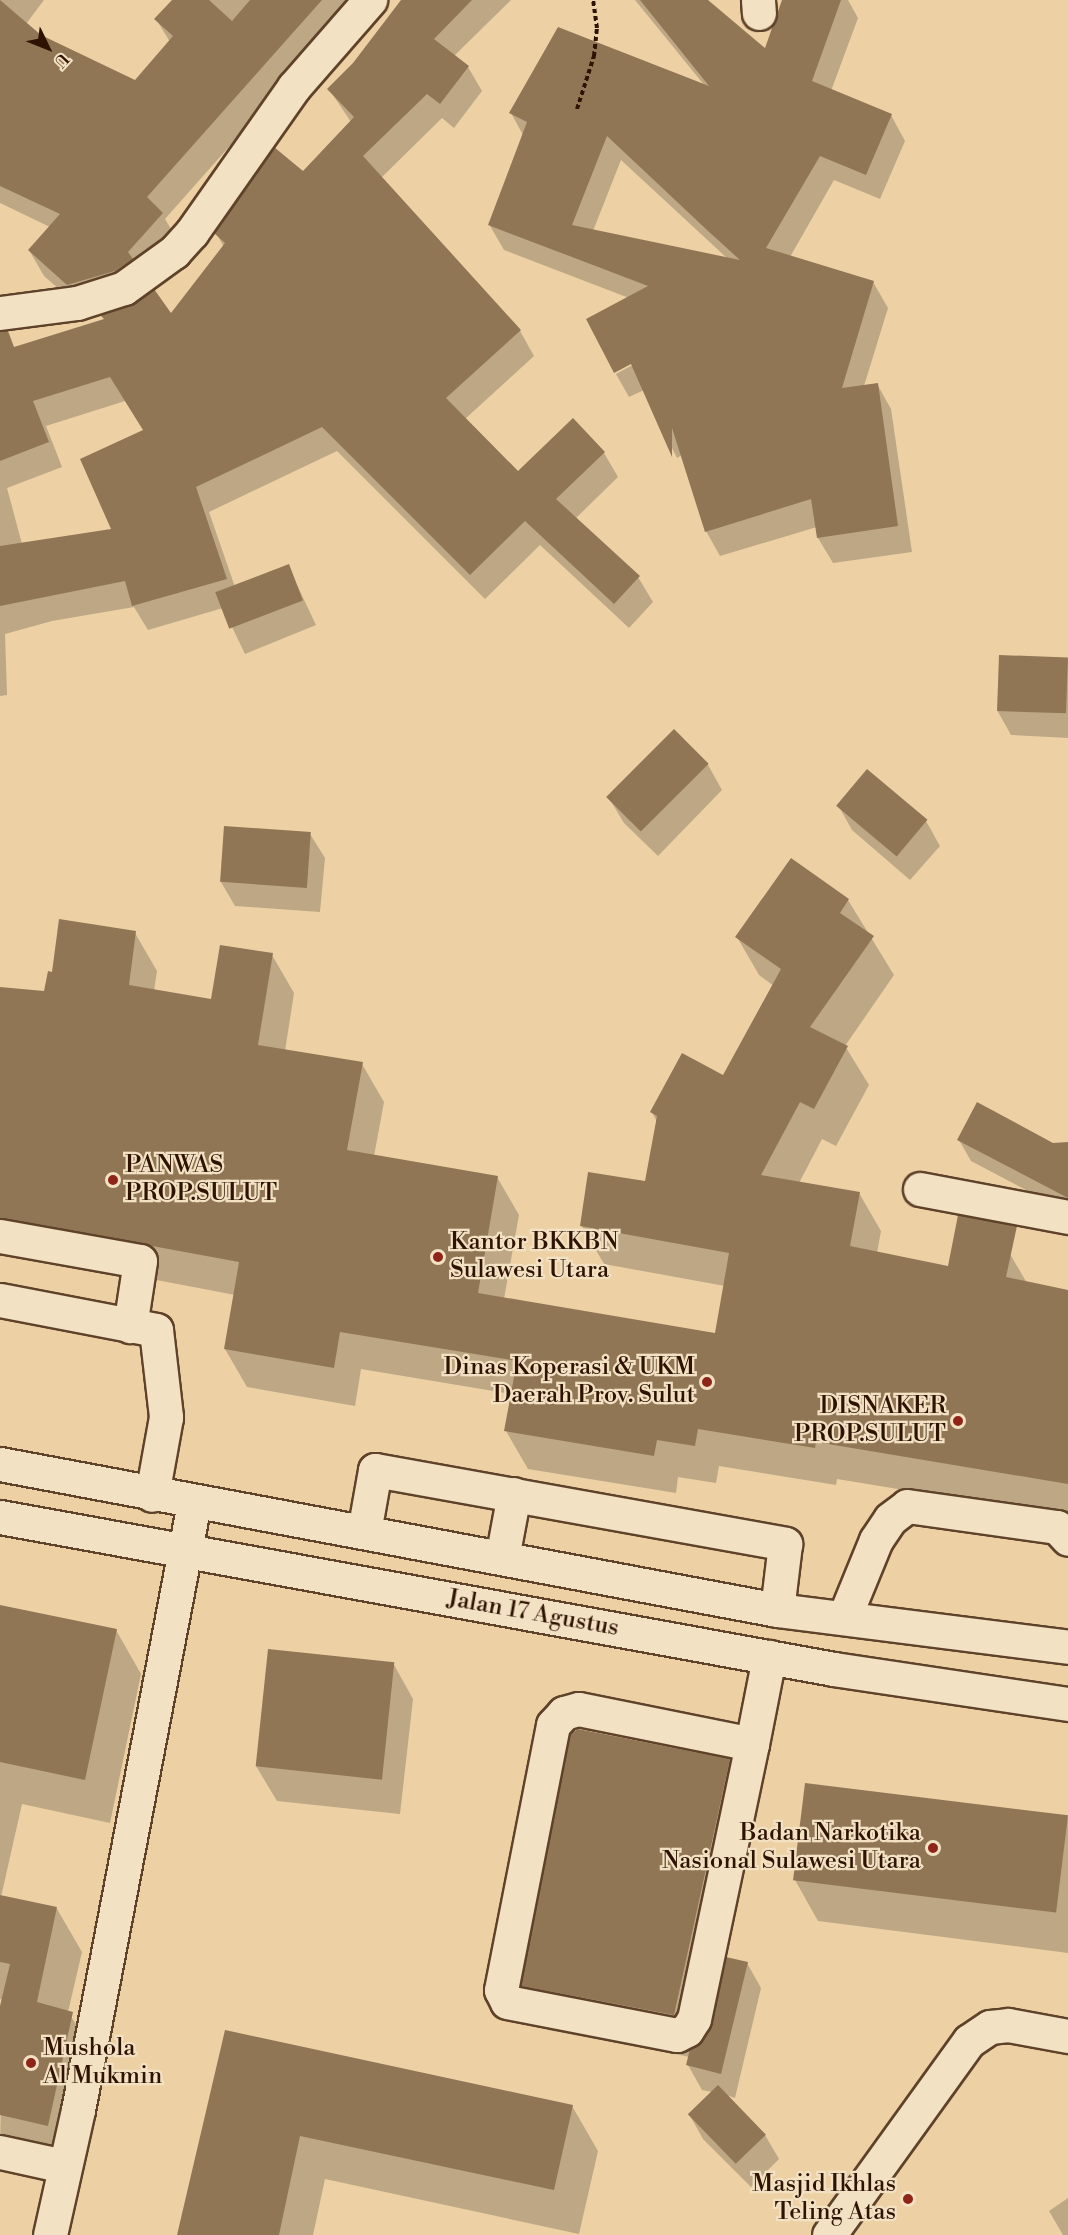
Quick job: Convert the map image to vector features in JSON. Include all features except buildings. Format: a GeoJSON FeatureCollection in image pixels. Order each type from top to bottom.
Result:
{"type":"FeatureCollection","features":[{"type":"Feature","properties":{"kind":"street"},"geometry":{"type":"LineString","coordinates":[[0,313],[77,303],[124,288],[174,252],[192,232],[294,87],[370,0]]}},
{"type":"Feature","properties":{"kind":"street"},"geometry":{"type":"LineString","coordinates":[[920,1189],[1068,1217]]}},
{"type":"Feature","properties":{"kind":"street"},"geometry":{"type":"LineString","coordinates":[[0,1236],[140,1261],[130,1326]]}},
{"type":"Feature","properties":{"kind":"street"},"geometry":{"type":"LineString","coordinates":[[0,1300],[156,1330],[166,1418],[152,1495]]}},
{"type":"Feature","properties":{"kind":"street","name":"Jalan 17 Agustus"},"geometry":{"type":"LineString","coordinates":[[0,1464],[194,1503],[363,1532],[777,1610],[1068,1641]]}},
{"type":"Feature","properties":{"kind":"street"},"geometry":{"type":"LineString","coordinates":[[363,1532],[375,1470],[785,1544],[777,1610]]}},
{"type":"Feature","properties":{"kind":"street"},"geometry":{"type":"LineString","coordinates":[[502,1558],[513,1494]]}},
{"type":"Feature","properties":{"kind":"street"},"geometry":{"type":"LineString","coordinates":[[50,2235],[194,1503]]}},
{"type":"Feature","properties":{"kind":"street"},"geometry":{"type":"LineString","coordinates":[[844,1618],[876,1540],[890,1519],[907,1506],[1057,1527],[1068,1539]]}},
{"type":"Feature","properties":{"kind":"street","name":"Jalan 17 Agustus"},"geometry":{"type":"LineString","coordinates":[[0,1517],[769,1657],[1068,1704]]}},
{"type":"Feature","properties":{"kind":"street"},"geometry":{"type":"LineString","coordinates":[[752,1744],[578,1709],[564,1713],[553,1725],[501,1990],[507,2002],[677,2035],[687,2030],[694,2019],[752,1744],[769,1657]]}},
{"type":"Feature","properties":{"kind":"street"},"geometry":{"type":"LineString","coordinates":[[829,2235],[969,2040],[990,2027],[1008,2025],[1068,2036]]}},
{"type":"Feature","properties":{"kind":"street"},"geometry":{"type":"LineString","coordinates":[[0,2152],[64,2166]]}},
{"type":"Feature","properties":{"kind":"path"},"geometry":{"type":"LineString","coordinates":[[577,109],[594,56],[597,28],[593,0]]}},
{"type":"Feature","properties":{"kind":"place","name":"PANWAS PROP.SULUT"},"geometry":{"type":"Point","coordinates":[113,1180]}},
{"type":"Feature","properties":{"kind":"place","name":"Kantor BKKBN Sulawesi Utara"},"geometry":{"type":"Point","coordinates":[438,1257]}},
{"type":"Feature","properties":{"kind":"place","name":"Dinas Koperasi & UKM Daerah Prov. Sulut"},"geometry":{"type":"Point","coordinates":[707,1382]}},
{"type":"Feature","properties":{"kind":"place","name":"DISNAKER PROP.SULUT"},"geometry":{"type":"Point","coordinates":[958,1421]}},
{"type":"Feature","properties":{"kind":"place","name":"Badan Narkotika Nasional Sulawesi Utara"},"geometry":{"type":"Point","coordinates":[933,1848]}},
{"type":"Feature","properties":{"kind":"place","name":"Mushola Al Mukmin"},"geometry":{"type":"Point","coordinates":[31,2063]}},
{"type":"Feature","properties":{"kind":"place","name":"Masjid Ikhlas Teling Atas"},"geometry":{"type":"Point","coordinates":[908,2199]}}]}
